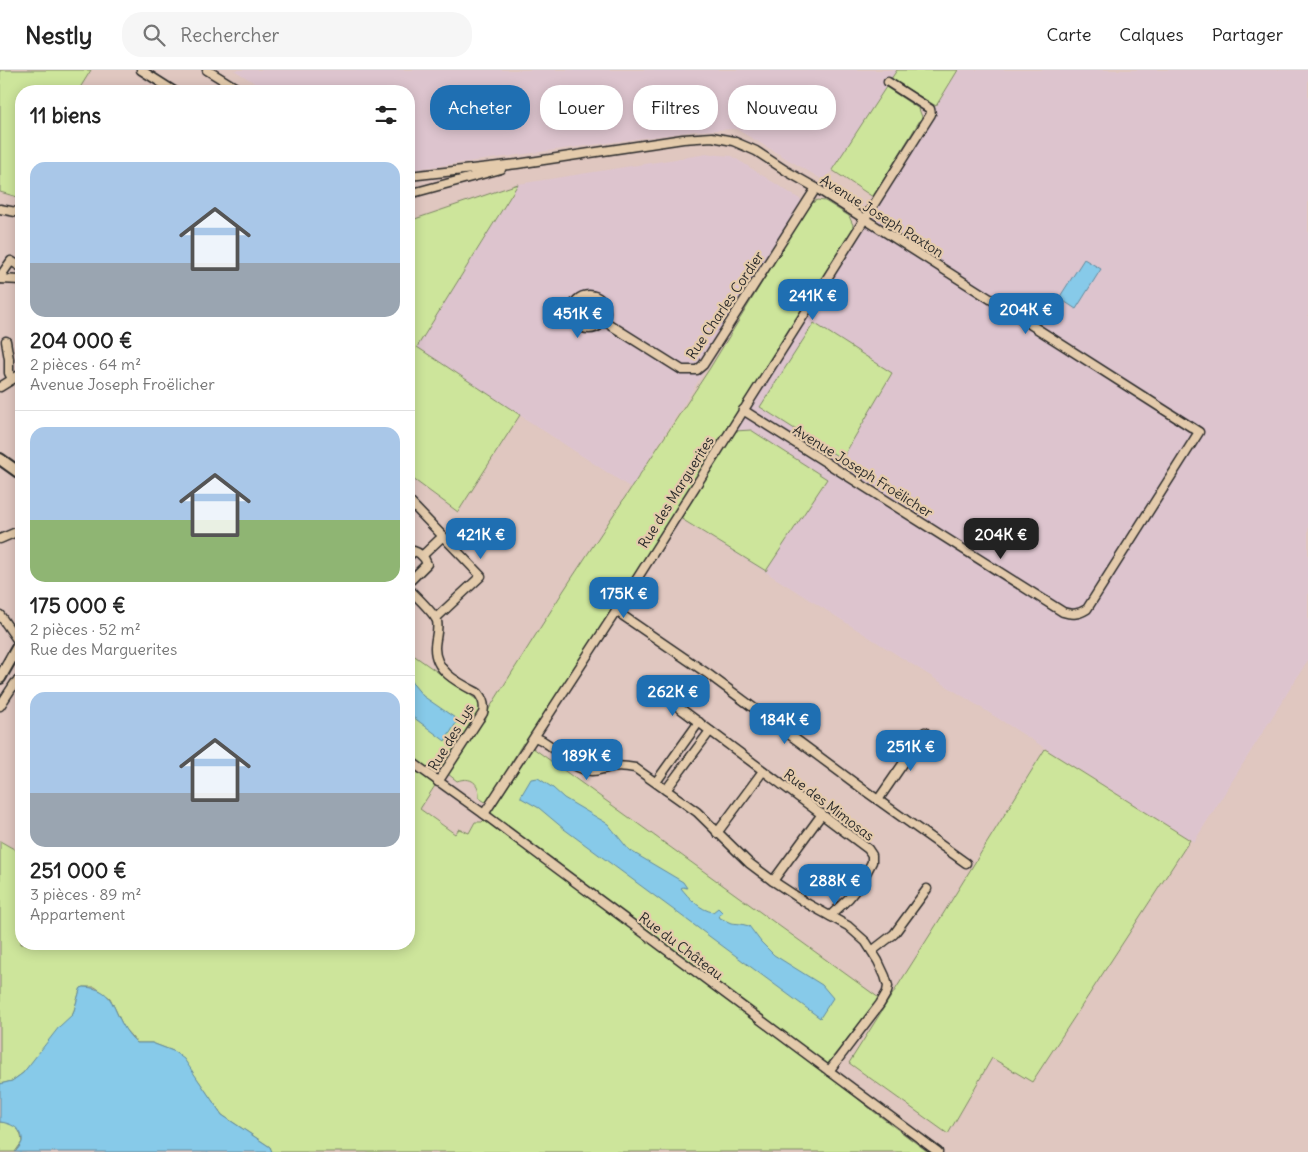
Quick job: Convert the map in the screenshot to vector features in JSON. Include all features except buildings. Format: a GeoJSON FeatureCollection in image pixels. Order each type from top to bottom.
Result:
{"type":"FeatureCollection","features":[{"type":"Feature","properties":{"kind":"main road"},"geometry":{"type":"LineString","coordinates":[[0,458],[15,469]]}},
{"type":"Feature","properties":{"kind":"main road"},"geometry":{"type":"LineString","coordinates":[[0,678],[15,652]]}},
{"type":"Feature","properties":{"kind":"street"},"geometry":{"type":"LineString","coordinates":[[141,70],[165,85]]}},
{"type":"Feature","properties":{"kind":"street"},"geometry":{"type":"LineString","coordinates":[[207,70],[231,85]]}},
{"type":"Feature","properties":{"kind":"street"},"geometry":{"type":"LineString","coordinates":[[743,410],[931,114],[930,109],[888,82]]}},
{"type":"Feature","properties":{"kind":"street","name":"Avenue Joseph Paxton"},"geometry":{"type":"LineString","coordinates":[[415,175],[518,164],[683,140],[712,138],[733,141],[756,151],[816,188],[1199,432]]}},
{"type":"Feature","properties":{"kind":"street","name":"Avenue Joseph Paxton"},"geometry":{"type":"LineString","coordinates":[[415,192],[518,164]]}},
{"type":"Feature","properties":{"kind":"street","name":"Rue Charles Cordier"},"geometry":{"type":"LineString","coordinates":[[604,321],[682,370],[697,370],[703,365],[816,188]]}},
{"type":"Feature","properties":{"kind":"street"},"geometry":{"type":"LineString","coordinates":[[0,209],[15,212]]}},
{"type":"Feature","properties":{"kind":"street"},"geometry":{"type":"LineString","coordinates":[[15,263],[11,261],[2,274],[1,279],[15,280]]}},
{"type":"Feature","properties":{"kind":"street"},"geometry":{"type":"LineString","coordinates":[[590,295],[600,300],[606,310],[604,321],[589,330],[578,326],[572,317],[574,303],[584,296],[590,295]]}},
{"type":"Feature","properties":{"kind":"street"},"geometry":{"type":"LineString","coordinates":[[6,342],[9,373],[12,379]]}},
{"type":"Feature","properties":{"kind":"street"},"geometry":{"type":"LineString","coordinates":[[0,387],[15,377]]}},
{"type":"Feature","properties":{"kind":"street","name":"Avenue Joseph Froëlicher"},"geometry":{"type":"LineString","coordinates":[[743,410],[1056,608],[1069,614],[1079,613],[1087,609],[1199,432]]}},
{"type":"Feature","properties":{"kind":"street","name":"Rue des Marguerites"},"geometry":{"type":"LineString","coordinates":[[484,814],[616,611],[743,410]]}},
{"type":"Feature","properties":{"kind":"street"},"geometry":{"type":"LineString","coordinates":[[415,507],[481,576],[436,618],[415,595]]}},
{"type":"Feature","properties":{"kind":"street"},"geometry":{"type":"LineString","coordinates":[[0,539],[14,533]]}},
{"type":"Feature","properties":{"kind":"street"},"geometry":{"type":"LineString","coordinates":[[422,556],[443,536]]}},
{"type":"Feature","properties":{"kind":"street"},"geometry":{"type":"LineString","coordinates":[[415,551],[419,552],[427,564],[415,576]]}},
{"type":"Feature","properties":{"kind":"street"},"geometry":{"type":"LineString","coordinates":[[616,611],[708,674],[966,863]]}},
{"type":"Feature","properties":{"kind":"street"},"geometry":{"type":"LineString","coordinates":[[0,615],[15,636]]}},
{"type":"Feature","properties":{"kind":"street","name":"Rue des Lys"},"geometry":{"type":"LineString","coordinates":[[436,618],[438,629],[435,655],[439,665],[453,680],[480,690],[480,696],[484,705],[483,714],[438,782]]}},
{"type":"Feature","properties":{"kind":"street"},"geometry":{"type":"LineString","coordinates":[[0,706],[15,683]]}},
{"type":"Feature","properties":{"kind":"street","name":"Rue des Mimosas"},"geometry":{"type":"LineString","coordinates":[[660,694],[868,849],[873,858],[861,883],[830,916]]}},
{"type":"Feature","properties":{"kind":"street"},"geometry":{"type":"LineString","coordinates":[[656,782],[699,722]]}},
{"type":"Feature","properties":{"kind":"street"},"geometry":{"type":"LineString","coordinates":[[666,790],[710,731]]}},
{"type":"Feature","properties":{"kind":"street"},"geometry":{"type":"LineString","coordinates":[[878,800],[925,732]]}},
{"type":"Feature","properties":{"kind":"street"},"geometry":{"type":"LineString","coordinates":[[535,737],[548,744],[572,764],[581,768],[593,771],[617,766],[635,768],[697,812],[749,863],[808,904],[848,926],[866,942],[878,960],[885,976],[888,986],[887,992],[829,1071]]}},
{"type":"Feature","properties":{"kind":"street","name":"Rue du Château"},"geometry":{"type":"LineString","coordinates":[[415,765],[938,1152]]}},
{"type":"Feature","properties":{"kind":"street"},"geometry":{"type":"LineString","coordinates":[[717,833],[762,771]]}},
{"type":"Feature","properties":{"kind":"street"},"geometry":{"type":"LineString","coordinates":[[773,881],[822,814]]}},
{"type":"Feature","properties":{"kind":"street"},"geometry":{"type":"LineString","coordinates":[[872,952],[894,934],[927,889]]}},
{"type":"Feature","properties":{"kind":"shaded area"},"geometry":{"type":"Polygon","coordinates":[[[234,70],[897,70],[825,181],[738,130],[836,130],[836,85],[728,85],[728,129],[718,130],[718,85],[633,85],[633,130],[716,130],[695,131],[415,169],[415,85],[258,85],[234,70]]]}},
{"type":"Feature","properties":{"kind":"shaded area"},"geometry":{"type":"Polygon","coordinates":[[[958,70],[1308,70],[1308,660],[1194,842],[680,518],[861,232],[958,70]]]}},
{"type":"Feature","properties":{"kind":"shaded area"},"geometry":{"type":"Polygon","coordinates":[[[707,154],[732,156],[809,205],[631,488],[416,347],[518,184],[707,154]]]}},
{"type":"Feature","properties":{"kind":"green space"},"geometry":{"type":"Polygon","coordinates":[[[0,70],[91,70],[82,85],[15,85],[15,196],[0,192],[0,70]]]}},
{"type":"Feature","properties":{"kind":"green space"},"geometry":{"type":"Polygon","coordinates":[[[897,70],[958,70],[936,106],[891,79],[897,70]]]}},
{"type":"Feature","properties":{"kind":"green space"},"geometry":{"type":"Polygon","coordinates":[[[886,87],[919,109],[922,117],[873,197],[832,170],[886,87]]]}},
{"type":"Feature","properties":{"kind":"green space"},"geometry":{"type":"Polygon","coordinates":[[[518,184],[417,347],[520,415],[458,512],[415,480],[415,219],[518,184]]]}},
{"type":"Feature","properties":{"kind":"green space"},"geometry":{"type":"Polygon","coordinates":[[[817,200],[825,201],[849,216],[853,225],[851,235],[527,745],[523,743],[511,763],[514,765],[487,803],[479,798],[478,788],[474,782],[466,779],[457,781],[448,774],[482,720],[485,721],[489,709],[564,590],[710,368],[809,205],[817,200]]]}},
{"type":"Feature","properties":{"kind":"green space"},"geometry":{"type":"Polygon","coordinates":[[[589,300],[598,303],[601,312],[598,321],[589,324],[580,321],[577,312],[580,303],[589,300]]]}},
{"type":"Feature","properties":{"kind":"green space"},"geometry":{"type":"Polygon","coordinates":[[[814,323],[892,373],[842,459],[760,407],[814,323]]]}},
{"type":"Feature","properties":{"kind":"green space"},"geometry":{"type":"Polygon","coordinates":[[[751,430],[827,479],[766,571],[680,518],[735,431],[751,430]]]}},
{"type":"Feature","properties":{"kind":"green space"},"geometry":{"type":"Polygon","coordinates":[[[415,656],[480,702],[482,707],[444,769],[437,765],[432,772],[415,760],[415,656]]]}},
{"type":"Feature","properties":{"kind":"green space"},"geometry":{"type":"Polygon","coordinates":[[[533,748],[879,998],[821,1072],[825,1072],[928,1152],[272,1152],[270,1147],[222,1115],[198,1080],[173,1051],[152,1043],[137,1043],[124,1028],[110,998],[95,987],[81,988],[73,1014],[23,1073],[12,1081],[0,1084],[0,841],[15,850],[15,950],[415,950],[415,769],[436,784],[420,809],[455,834],[459,829],[469,833],[475,822],[482,822],[490,814],[533,748]]]}},
{"type":"Feature","properties":{"kind":"green space"},"geometry":{"type":"Polygon","coordinates":[[[1045,749],[1190,840],[1032,1082],[992,1058],[948,1134],[849,1063],[1045,749]]]}},
{"type":"Feature","properties":{"kind":"green space"},"geometry":{"type":"Polygon","coordinates":[[[0,1122],[13,1125],[20,1133],[22,1142],[15,1152],[0,1152],[0,1122]]]}},
{"type":"Feature","properties":{"kind":"water"},"geometry":{"type":"Polygon","coordinates":[[[1084,259],[1101,269],[1076,309],[1059,298],[1084,259]]]}},
{"type":"Feature","properties":{"kind":"water"},"geometry":{"type":"Polygon","coordinates":[[[415,686],[423,696],[458,720],[445,741],[415,718],[415,686]]]}},
{"type":"Feature","properties":{"kind":"water"},"geometry":{"type":"Polygon","coordinates":[[[538,778],[564,798],[608,824],[629,850],[683,882],[687,888],[681,888],[699,906],[713,912],[718,908],[723,913],[719,915],[720,918],[731,923],[749,926],[774,955],[822,985],[833,998],[820,1018],[564,829],[539,808],[521,798],[531,779],[538,778]]]}},
{"type":"Feature","properties":{"kind":"water"},"geometry":{"type":"Polygon","coordinates":[[[84,987],[94,988],[106,995],[125,1029],[137,1043],[152,1043],[173,1051],[184,1059],[222,1115],[270,1147],[272,1152],[15,1152],[22,1143],[22,1137],[19,1130],[0,1122],[0,1084],[12,1081],[23,1073],[59,1027],[73,1014],[80,990],[84,987]]]}}]}
